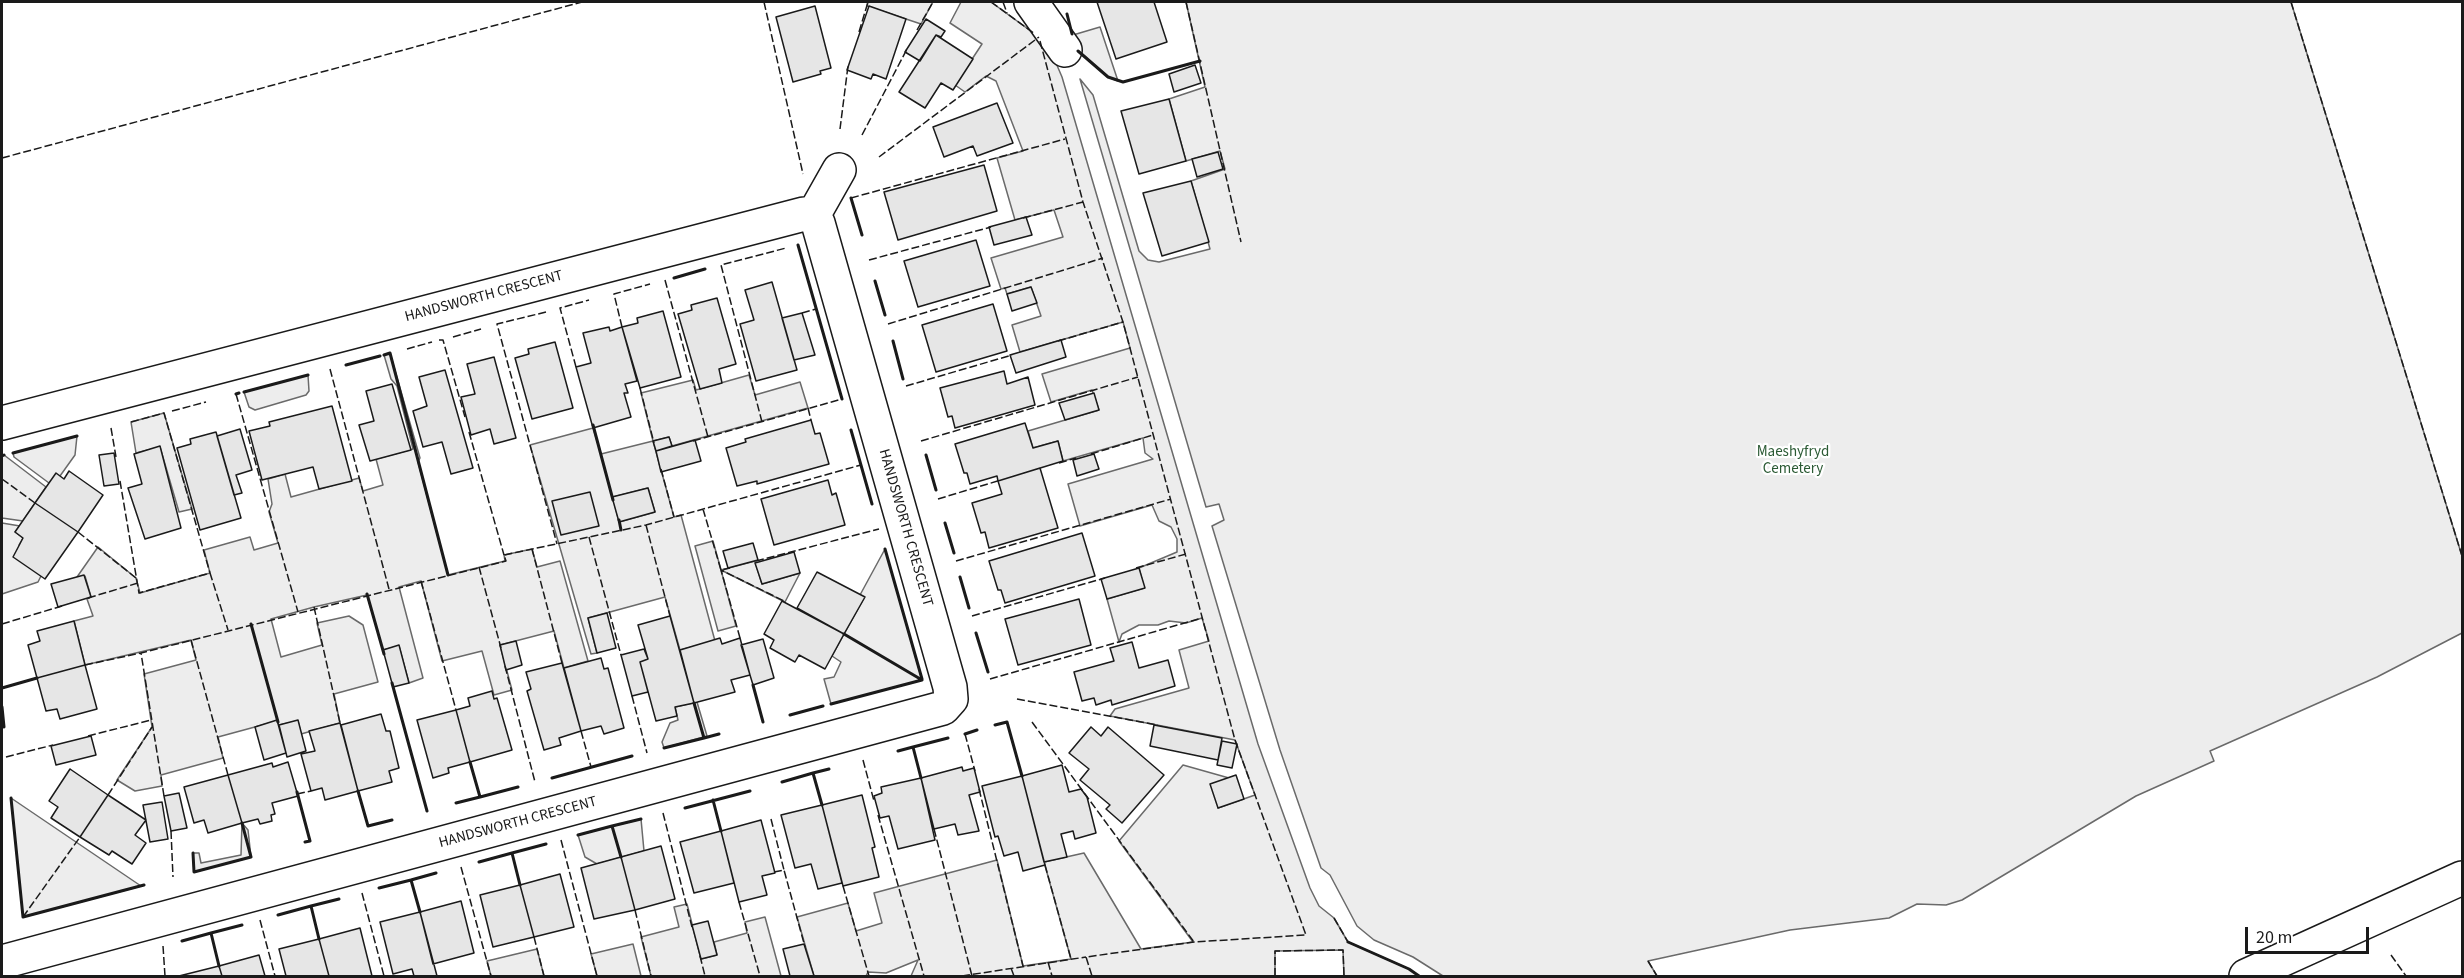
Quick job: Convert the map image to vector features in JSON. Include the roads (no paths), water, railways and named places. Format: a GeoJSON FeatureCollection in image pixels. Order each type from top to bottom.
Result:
{"type":"FeatureCollection","features":[{"type":"Feature","properties":{"kind":"street"},"geometry":{"type":"LineString","coordinates":[[1031,2],[1065,50]]}},
{"type":"Feature","properties":{"kind":"street"},"geometry":{"type":"LineString","coordinates":[[813,216],[839,170]]}},
{"type":"Feature","properties":{"kind":"street","name":"HANDSWORTH CRESCENT"},"geometry":{"type":"LineString","coordinates":[[2,423],[804,214],[813,216],[818,222],[950,687],[951,699],[944,708],[2,962]]}},
{"type":"Feature","properties":{"kind":"street"},"geometry":{"type":"LineString","coordinates":[[2246,976],[2463,878]]}},
{"type":"Feature","properties":{"kind":"park label","name":"Maeshyfryd Cemetery"},"geometry":{"type":"Point","coordinates":[1793,462]}}]}
